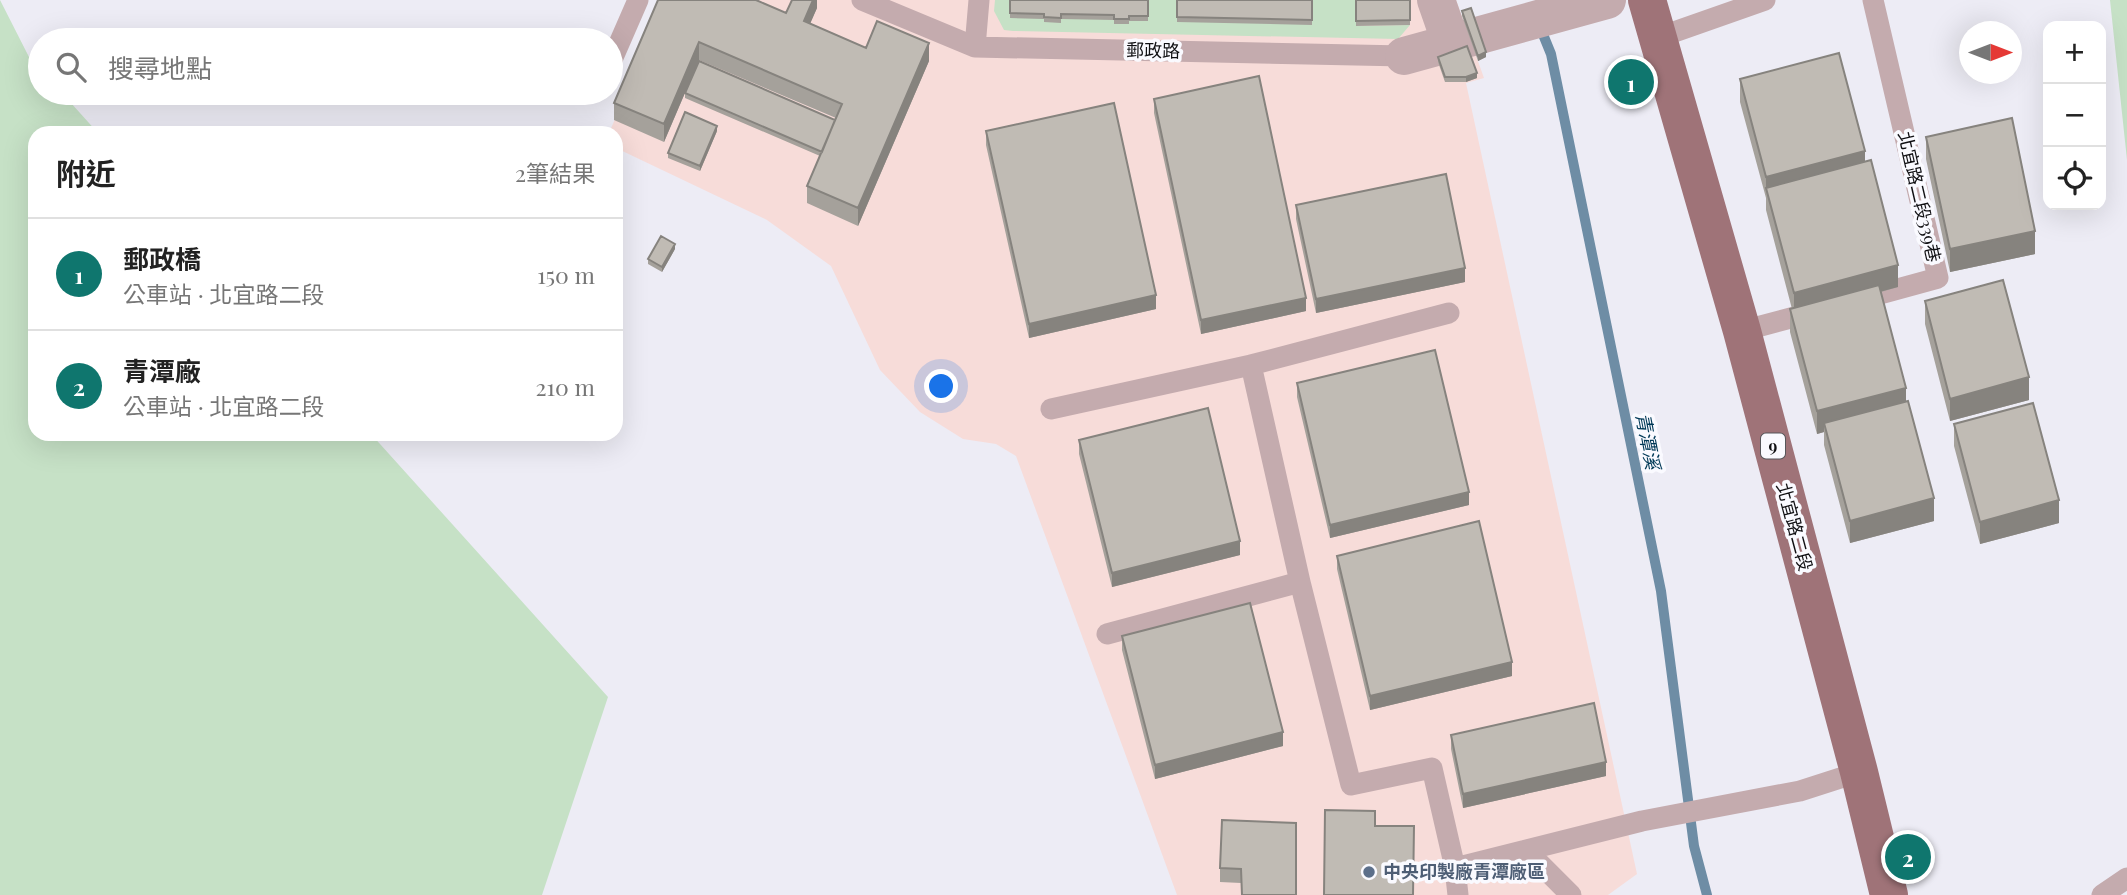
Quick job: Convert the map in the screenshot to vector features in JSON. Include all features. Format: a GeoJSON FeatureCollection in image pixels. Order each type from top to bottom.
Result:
{"type":"FeatureCollection","features":[{"type":"Feature","properties":{"kind":"main road","name":"北宜路二段"},"geometry":{"type":"LineString","coordinates":[[1647,0],[1742,331],[1889,895]]}},
{"type":"Feature","properties":{"kind":"street"},"geometry":{"type":"LineString","coordinates":[[1436,0],[1465,39]]}},
{"type":"Feature","properties":{"kind":"street","name":"郵政路"},"geometry":{"type":"LineString","coordinates":[[1404,57],[1606,0]]}},
{"type":"Feature","properties":{"kind":"lane"},"geometry":{"type":"LineString","coordinates":[[623,34],[638,0]]}},
{"type":"Feature","properties":{"kind":"lane","name":"郵政路"},"geometry":{"type":"LineString","coordinates":[[862,0],[975,47],[1404,57]]}},
{"type":"Feature","properties":{"kind":"lane"},"geometry":{"type":"LineString","coordinates":[[975,47],[979,0]]}},
{"type":"Feature","properties":{"kind":"lane"},"geometry":{"type":"LineString","coordinates":[[1657,38],[1765,0]]}},
{"type":"Feature","properties":{"kind":"lane","name":"北宜路二段339巷"},"geometry":{"type":"LineString","coordinates":[[1742,331],[1938,278],[1872,0]]}},
{"type":"Feature","properties":{"kind":"lane"},"geometry":{"type":"LineString","coordinates":[[1051,409],[1251,365],[1449,313]]}},
{"type":"Feature","properties":{"kind":"lane"},"geometry":{"type":"LineString","coordinates":[[1251,365],[1300,582],[1351,785],[1432,768],[1455,868],[1458,895]]}},
{"type":"Feature","properties":{"kind":"lane"},"geometry":{"type":"LineString","coordinates":[[1107,634],[1300,582]]}},
{"type":"Feature","properties":{"kind":"lane"},"geometry":{"type":"LineString","coordinates":[[1455,868],[1642,821],[1800,791],[1859,772]]}},
{"type":"Feature","properties":{"kind":"lane"},"geometry":{"type":"LineString","coordinates":[[1526,850],[1571,895]]}},
{"type":"Feature","properties":{"kind":"lane"},"geometry":{"type":"LineString","coordinates":[[2102,895],[2127,878]]}},
{"type":"Feature","properties":{"kind":"shaded area","name":"中央印製廠青潭廠區"},"geometry":{"type":"Polygon","coordinates":[[[666,0],[1456,0],[1484,78],[1466,83],[1637,874],[1608,895],[1177,895],[1016,456],[996,444],[963,439],[920,412],[880,370],[831,266],[767,220],[623,151],[623,126],[612,126],[666,0]]]}},
{"type":"Feature","properties":{"kind":"green space"},"geometry":{"type":"Polygon","coordinates":[[[0,0],[28,55],[28,105],[73,105],[92,126],[28,126],[28,441],[377,441],[608,697],[542,895],[0,895],[0,0]]]}},
{"type":"Feature","properties":{"kind":"green space"},"geometry":{"type":"Polygon","coordinates":[[[995,0],[1356,0],[1356,26],[1410,25],[1398,39],[1013,31],[1004,30],[994,11],[995,0]]]}},
{"type":"Feature","properties":{"kind":"green space"},"geometry":{"type":"Polygon","coordinates":[[[2110,0],[2127,0],[2127,160],[2110,0]]]}},
{"type":"Feature","properties":{"kind":"building"},"geometry":{"type":"Polygon","coordinates":[[[658,0],[756,0],[786,13],[792,0],[813,0],[804,21],[866,48],[877,21],[929,43],[858,208],[807,186],[842,104],[699,42],[664,124],[619,105],[623,105],[623,82],[658,0]]]}},
{"type":"Feature","properties":{"kind":"building"},"geometry":{"type":"Polygon","coordinates":[[[1010,0],[1148,0],[1148,16],[1114,19],[1114,15],[1061,14],[1061,18],[1044,17],[1044,14],[1010,13],[1010,0]]]}},
{"type":"Feature","properties":{"kind":"building"},"geometry":{"type":"Polygon","coordinates":[[[1177,0],[1312,0],[1312,20],[1177,17],[1177,0]]]}},
{"type":"Feature","properties":{"kind":"building"},"geometry":{"type":"Polygon","coordinates":[[[1356,0],[1410,0],[1410,20],[1356,21],[1356,0]]]}},
{"type":"Feature","properties":{"kind":"building"},"geometry":{"type":"Polygon","coordinates":[[[1471,8],[1486,52],[1478,56],[1462,11],[1471,8]]]}},
{"type":"Feature","properties":{"kind":"building"},"geometry":{"type":"Polygon","coordinates":[[[1467,46],[1477,73],[1466,77],[1445,77],[1438,57],[1467,46]]]}},
{"type":"Feature","properties":{"kind":"building"},"geometry":{"type":"Polygon","coordinates":[[[1839,53],[1865,151],[1766,177],[1740,79],[1839,53]]]}},
{"type":"Feature","properties":{"kind":"building"},"geometry":{"type":"Polygon","coordinates":[[[699,61],[835,120],[822,152],[685,93],[699,61]]]}},
{"type":"Feature","properties":{"kind":"building"},"geometry":{"type":"Polygon","coordinates":[[[1259,76],[1306,298],[1201,320],[1154,99],[1259,76]]]}},
{"type":"Feature","properties":{"kind":"building"},"geometry":{"type":"Polygon","coordinates":[[[1114,103],[1156,295],[1029,324],[986,131],[1114,103]]]}},
{"type":"Feature","properties":{"kind":"building"},"geometry":{"type":"Polygon","coordinates":[[[685,112],[717,126],[700,166],[668,153],[685,112]]]}},
{"type":"Feature","properties":{"kind":"building"},"geometry":{"type":"Polygon","coordinates":[[[2012,118],[2035,231],[1950,249],[1926,137],[2012,118]]]}},
{"type":"Feature","properties":{"kind":"building"},"geometry":{"type":"Polygon","coordinates":[[[1871,160],[1898,265],[1794,293],[1766,188],[1871,160]]]}},
{"type":"Feature","properties":{"kind":"building"},"geometry":{"type":"Polygon","coordinates":[[[1446,174],[1465,268],[1316,299],[1296,205],[1446,174]]]}},
{"type":"Feature","properties":{"kind":"building"},"geometry":{"type":"Polygon","coordinates":[[[661,236],[675,244],[662,267],[648,259],[661,236]]]}},
{"type":"Feature","properties":{"kind":"building"},"geometry":{"type":"Polygon","coordinates":[[[2003,280],[2029,377],[1950,399],[1925,301],[2003,280]]]}},
{"type":"Feature","properties":{"kind":"building"},"geometry":{"type":"Polygon","coordinates":[[[1879,285],[1906,388],[1817,411],[1790,309],[1879,285]]]}},
{"type":"Feature","properties":{"kind":"building"},"geometry":{"type":"Polygon","coordinates":[[[1435,350],[1469,492],[1330,525],[1297,383],[1435,350]]]}},
{"type":"Feature","properties":{"kind":"building"},"geometry":{"type":"Polygon","coordinates":[[[1908,401],[1934,498],[1850,521],[1824,423],[1908,401]]]}},
{"type":"Feature","properties":{"kind":"building"},"geometry":{"type":"Polygon","coordinates":[[[2033,403],[2059,500],[1980,522],[1954,424],[2033,403]]]}},
{"type":"Feature","properties":{"kind":"building"},"geometry":{"type":"Polygon","coordinates":[[[1208,408],[1240,541],[1112,573],[1079,440],[1208,408]]]}},
{"type":"Feature","properties":{"kind":"building"},"geometry":{"type":"Polygon","coordinates":[[[1479,521],[1512,662],[1370,696],[1337,556],[1479,521]]]}},
{"type":"Feature","properties":{"kind":"building"},"geometry":{"type":"Polygon","coordinates":[[[1250,603],[1283,732],[1155,765],[1122,636],[1250,603]]]}},
{"type":"Feature","properties":{"kind":"building"},"geometry":{"type":"Polygon","coordinates":[[[1594,703],[1606,762],[1463,794],[1451,735],[1594,703]]]}},
{"type":"Feature","properties":{"kind":"building","name":"中央印製廠青潭廠區"},"geometry":{"type":"Polygon","coordinates":[[[1325,810],[1375,811],[1375,826],[1414,826],[1413,895],[1324,895],[1325,810]]]}},
{"type":"Feature","properties":{"kind":"building"},"geometry":{"type":"Polygon","coordinates":[[[1222,820],[1296,823],[1296,895],[1242,895],[1241,869],[1220,868],[1222,820]]]}},
{"type":"Feature","properties":{"kind":"waterway","name":"青潭溪"},"geometry":{"type":"LineString","coordinates":[[1540,27],[1551,54],[1661,591],[1694,846],[1707,895]]}},
{"type":"Feature","properties":{"kind":"place","name":"郵政橋"},"geometry":{"type":"Point","coordinates":[1631,82]}},
{"type":"Feature","properties":{"kind":"place","name":"青潭廠"},"geometry":{"type":"Point","coordinates":[1908,857]}},
{"type":"Feature","properties":{"kind":"place","name":"中央印製廠青潭廠區"},"geometry":{"type":"Point","coordinates":[1369,872]}}]}
